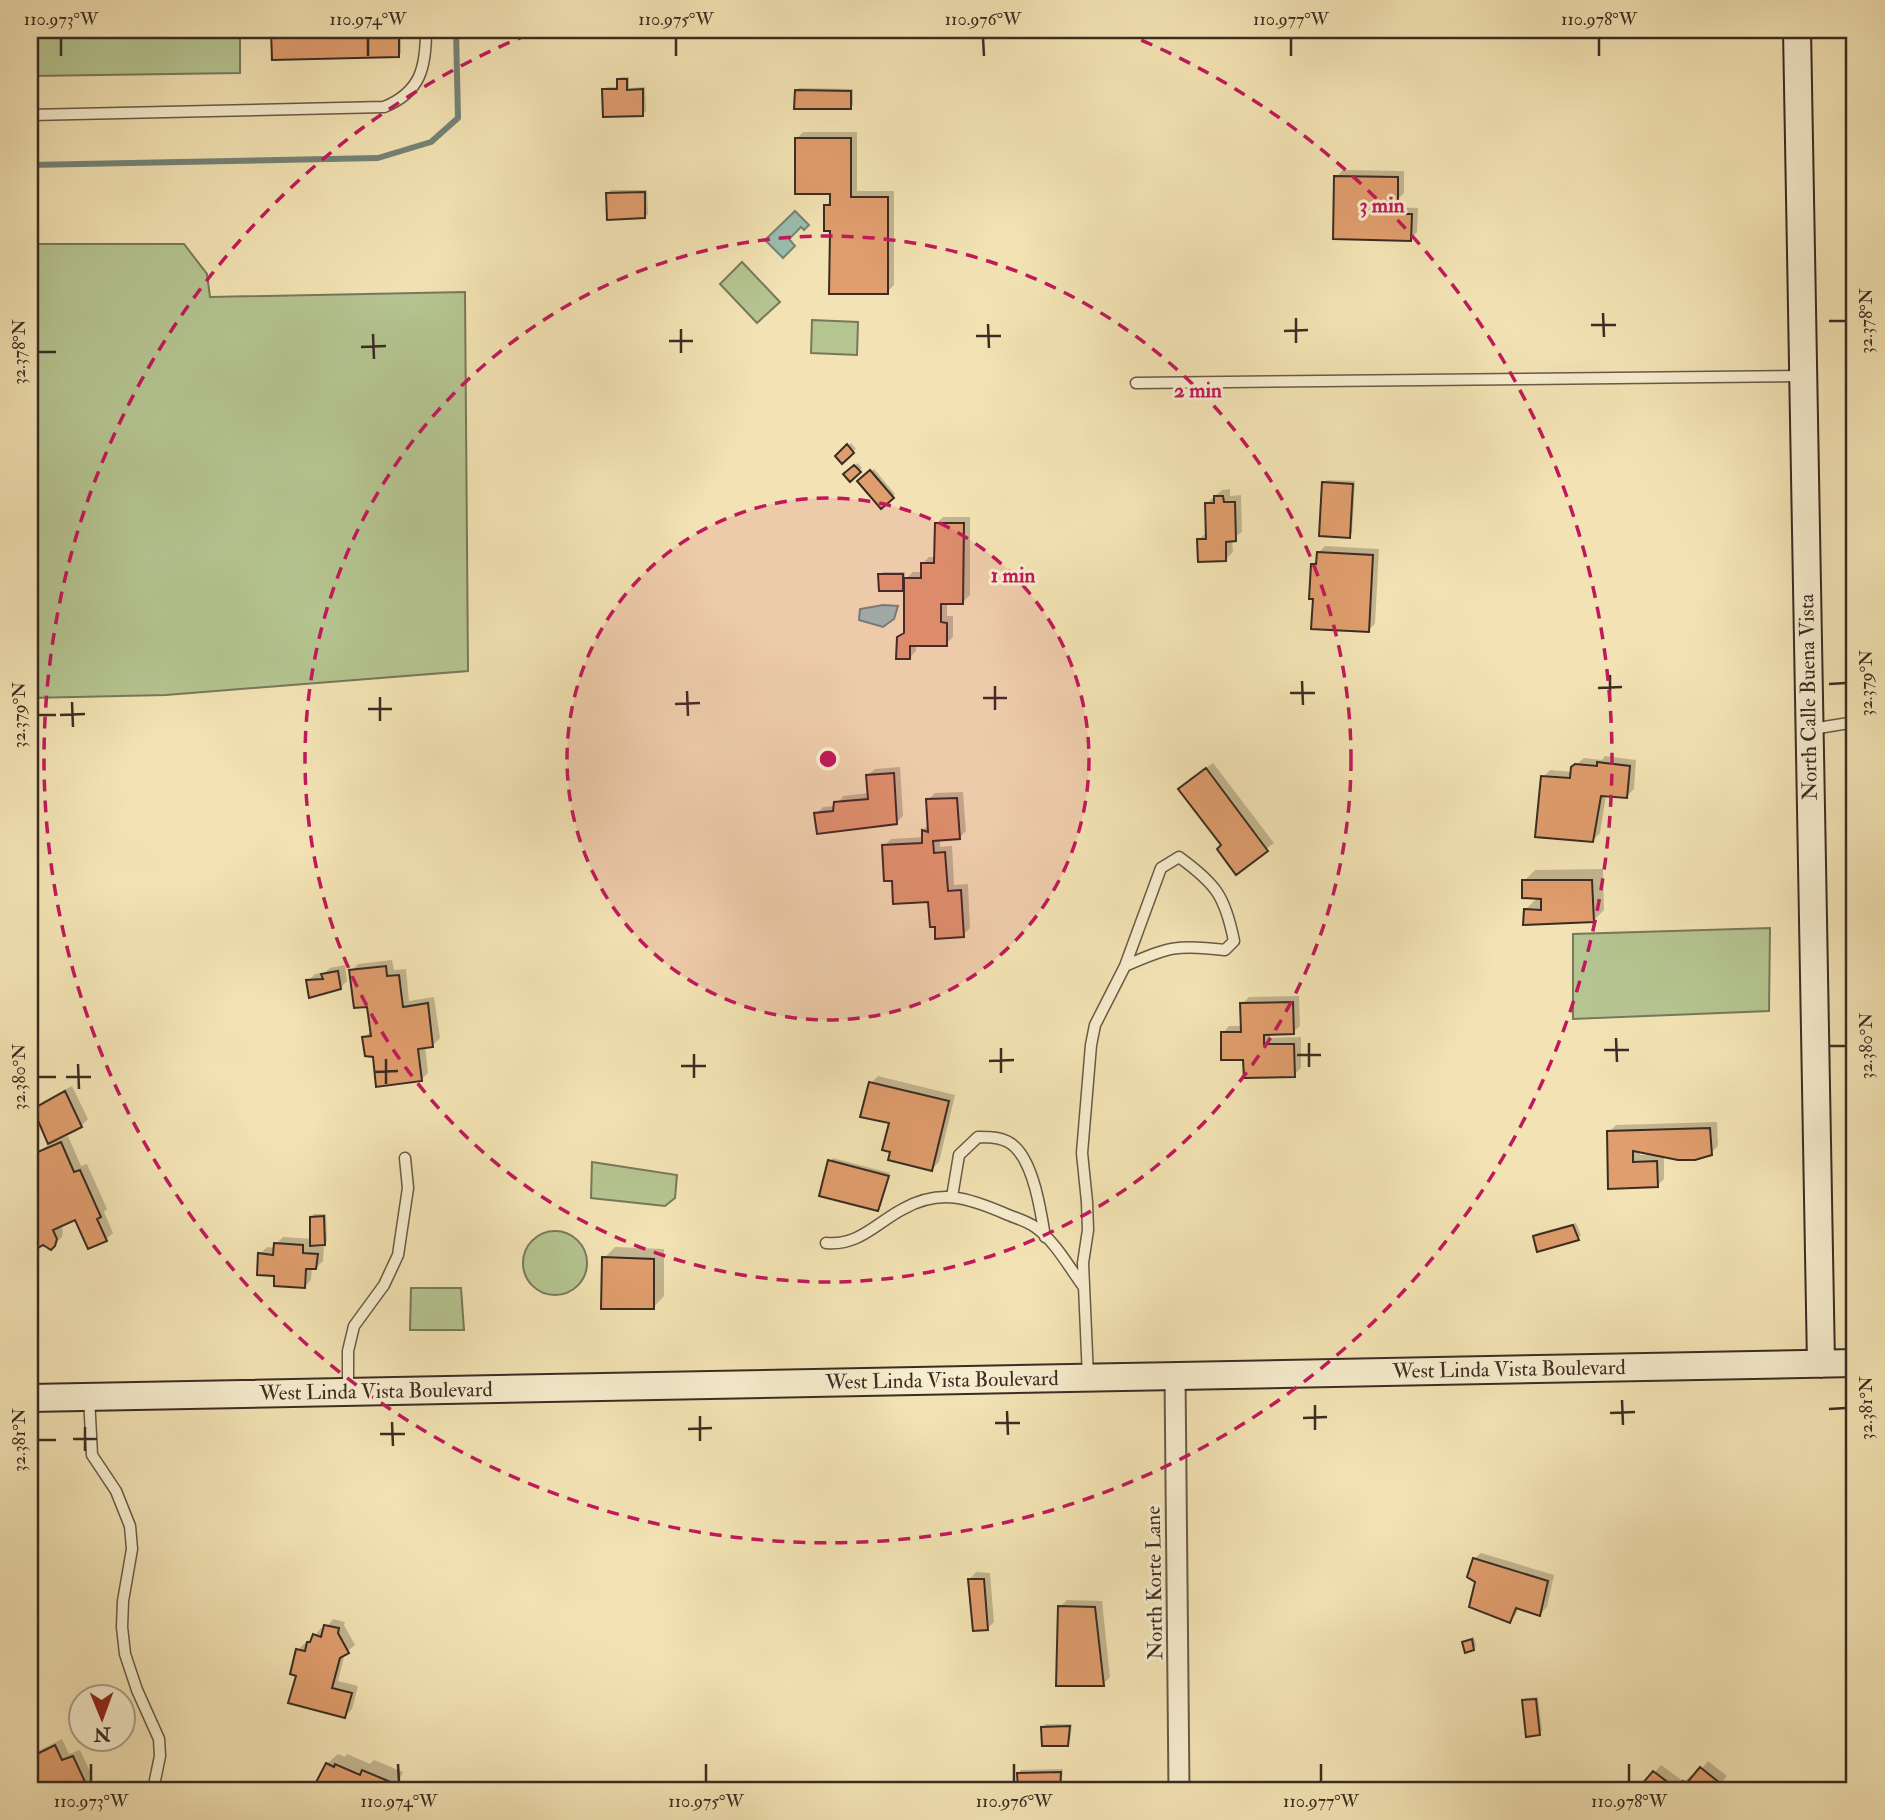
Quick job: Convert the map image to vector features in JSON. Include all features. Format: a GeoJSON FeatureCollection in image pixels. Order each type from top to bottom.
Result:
{"type":"FeatureCollection","features":[{"type":"Feature","properties":{"kind":"street","name":"North Calle Buena Vista"},"geometry":{"type":"LineString","coordinates":[[1797,30],[1821,1364]]}},
{"type":"Feature","properties":{"kind":"street","name":"West Linda Vista Boulevard"},"geometry":{"type":"LineString","coordinates":[[30,1398],[1855,1363]]}},
{"type":"Feature","properties":{"kind":"street","name":"North Korte Lane"},"geometry":{"type":"LineString","coordinates":[[1175,1376],[1179,1790]]}},
{"type":"Feature","properties":{"kind":"lane"},"geometry":{"type":"LineString","coordinates":[[30,115],[384,107],[403,99],[412,90],[422,71],[426,30]]}},
{"type":"Feature","properties":{"kind":"lane"},"geometry":{"type":"LineString","coordinates":[[1136,383],[1803,376]]}},
{"type":"Feature","properties":{"kind":"lane"},"geometry":{"type":"LineString","coordinates":[[1808,730],[1855,722]]}},
{"type":"Feature","properties":{"kind":"lane"},"geometry":{"type":"LineString","coordinates":[[1088,1377],[1083,1263],[1088,1230],[1082,1153],[1091,1045],[1095,1024],[1125,966],[1161,868],[1179,857],[1207,878],[1214,888],[1228,910],[1234,941],[1224,950],[1189,945],[1164,949],[1125,966]]}},
{"type":"Feature","properties":{"kind":"lane"},"geometry":{"type":"LineString","coordinates":[[952,1197],[959,1155],[978,1137],[997,1137],[1015,1147],[1027,1167],[1040,1205],[1045,1238]]}},
{"type":"Feature","properties":{"kind":"lane"},"geometry":{"type":"LineString","coordinates":[[348,1391],[348,1351],[354,1326],[384,1284],[398,1255],[408,1188],[405,1158]]}},
{"type":"Feature","properties":{"kind":"lane"},"geometry":{"type":"LineString","coordinates":[[826,1243],[841,1244],[873,1230],[903,1208],[936,1197],[967,1198],[1035,1227],[1084,1286]]}},
{"type":"Feature","properties":{"kind":"lane"},"geometry":{"type":"LineString","coordinates":[[89,1396],[92,1455],[116,1491],[130,1526],[132,1549],[122,1601],[122,1627],[125,1654],[159,1740],[160,1756],[153,1790]]}},
{"type":"Feature","properties":{"kind":"green space"},"geometry":{"type":"Polygon","coordinates":[[[30,30],[240,30],[240,73],[30,76],[30,30]]]}},
{"type":"Feature","properties":{"kind":"green space"},"geometry":{"type":"Polygon","coordinates":[[[30,244],[184,244],[207,274],[210,297],[465,292],[468,671],[166,695],[30,698],[30,244]]]}},
{"type":"Feature","properties":{"kind":"green space"},"geometry":{"type":"Polygon","coordinates":[[[742,262],[780,302],[757,323],[720,284],[742,262]]]}},
{"type":"Feature","properties":{"kind":"green space"},"geometry":{"type":"Polygon","coordinates":[[[812,320],[858,322],[857,355],[811,353],[812,320]]]}},
{"type":"Feature","properties":{"kind":"green space"},"geometry":{"type":"Polygon","coordinates":[[[1770,928],[1769,1011],[1573,1019],[1573,934],[1770,928]]]}},
{"type":"Feature","properties":{"kind":"green space"},"geometry":{"type":"Polygon","coordinates":[[[592,1162],[677,1175],[675,1198],[665,1206],[591,1198],[592,1162]]]}},
{"type":"Feature","properties":{"kind":"green space"},"geometry":{"type":"Polygon","coordinates":[[[549,1231],[561,1231],[578,1240],[585,1251],[585,1275],[578,1286],[561,1295],[549,1295],[537,1290],[528,1281],[523,1269],[523,1257],[528,1245],[537,1236],[549,1231]]]}},
{"type":"Feature","properties":{"kind":"green space"},"geometry":{"type":"Polygon","coordinates":[[[411,1288],[461,1288],[464,1330],[410,1330],[411,1288]]]}},
{"type":"Feature","properties":{"kind":"shaded area"},"geometry":{"type":"Polygon","coordinates":[[[795,211],[809,225],[804,230],[801,227],[789,239],[795,246],[783,258],[765,240],[795,211]]]}},
{"type":"Feature","properties":{"kind":"shaded area"},"geometry":{"type":"Polygon","coordinates":[[[883,605],[898,606],[894,619],[883,627],[859,620],[860,609],[883,605]]]}},
{"type":"Feature","properties":{"kind":"building"},"geometry":{"type":"Polygon","coordinates":[[[271,30],[399,30],[399,57],[272,60],[271,30]]]}},
{"type":"Feature","properties":{"kind":"building"},"geometry":{"type":"Polygon","coordinates":[[[617,79],[627,79],[627,90],[643,89],[643,116],[603,117],[602,89],[617,89],[617,79]]]}},
{"type":"Feature","properties":{"kind":"building"},"geometry":{"type":"Polygon","coordinates":[[[795,90],[851,91],[851,109],[794,109],[795,90]]]}},
{"type":"Feature","properties":{"kind":"building"},"geometry":{"type":"Polygon","coordinates":[[[795,138],[851,138],[851,197],[888,197],[888,294],[829,294],[830,231],[824,231],[824,205],[830,205],[830,194],[795,194],[795,138]]]}},
{"type":"Feature","properties":{"kind":"building"},"geometry":{"type":"Polygon","coordinates":[[[1334,176],[1398,177],[1398,202],[1383,201],[1383,214],[1412,214],[1411,241],[1333,239],[1334,176]]]}},
{"type":"Feature","properties":{"kind":"building"},"geometry":{"type":"Polygon","coordinates":[[[645,192],[645,218],[607,220],[606,193],[645,192]]]}},
{"type":"Feature","properties":{"kind":"building"},"geometry":{"type":"Polygon","coordinates":[[[847,444],[854,453],[842,464],[835,456],[847,444]]]}},
{"type":"Feature","properties":{"kind":"building"},"geometry":{"type":"Polygon","coordinates":[[[854,465],[861,472],[850,482],[843,474],[854,465]]]}},
{"type":"Feature","properties":{"kind":"building"},"geometry":{"type":"Polygon","coordinates":[[[870,470],[894,498],[881,509],[857,481],[870,470]]]}},
{"type":"Feature","properties":{"kind":"building"},"geometry":{"type":"Polygon","coordinates":[[[1322,482],[1353,484],[1350,538],[1319,536],[1322,482]]]}},
{"type":"Feature","properties":{"kind":"building"},"geometry":{"type":"Polygon","coordinates":[[[1214,496],[1223,496],[1224,502],[1235,502],[1236,541],[1226,542],[1226,561],[1198,562],[1197,539],[1206,539],[1205,503],[1214,503],[1214,496]]]}},
{"type":"Feature","properties":{"kind":"building"},"geometry":{"type":"Polygon","coordinates":[[[935,523],[964,523],[963,604],[941,604],[941,622],[947,623],[947,646],[910,646],[910,659],[896,659],[897,637],[904,633],[904,578],[921,578],[921,563],[934,563],[935,523]]]}},
{"type":"Feature","properties":{"kind":"building"},"geometry":{"type":"Polygon","coordinates":[[[1317,552],[1373,555],[1369,632],[1311,629],[1311,564],[1316,564],[1317,552]]]}},
{"type":"Feature","properties":{"kind":"building"},"geometry":{"type":"Polygon","coordinates":[[[878,574],[903,574],[903,591],[879,591],[878,574]]]}},
{"type":"Feature","properties":{"kind":"building"},"geometry":{"type":"Polygon","coordinates":[[[1597,762],[1630,766],[1627,798],[1601,796],[1593,842],[1535,837],[1541,776],[1570,778],[1571,767],[1575,764],[1597,766],[1597,762]]]}},
{"type":"Feature","properties":{"kind":"building"},"geometry":{"type":"Polygon","coordinates":[[[1206,768],[1268,851],[1236,875],[1217,849],[1221,845],[1178,789],[1206,768]]]}},
{"type":"Feature","properties":{"kind":"building"},"geometry":{"type":"Polygon","coordinates":[[[894,773],[897,824],[817,834],[814,813],[833,811],[834,802],[868,799],[866,775],[894,773]]]}},
{"type":"Feature","properties":{"kind":"building"},"geometry":{"type":"Polygon","coordinates":[[[957,798],[960,839],[933,841],[934,853],[945,852],[948,891],[961,890],[964,937],[935,939],[935,927],[930,927],[928,902],[893,904],[892,881],[884,881],[882,845],[922,843],[922,830],[928,832],[926,799],[957,798]]]}},
{"type":"Feature","properties":{"kind":"building"},"geometry":{"type":"Polygon","coordinates":[[[1522,880],[1592,880],[1594,922],[1523,925],[1524,909],[1541,910],[1541,899],[1522,898],[1522,880]]]}},
{"type":"Feature","properties":{"kind":"building"},"geometry":{"type":"Polygon","coordinates":[[[386,966],[387,976],[399,975],[403,1007],[428,1003],[433,1047],[418,1049],[422,1081],[376,1087],[373,1057],[365,1056],[362,1037],[371,1036],[367,1007],[354,1008],[349,970],[386,966]]]}},
{"type":"Feature","properties":{"kind":"building"},"geometry":{"type":"Polygon","coordinates":[[[338,971],[341,989],[309,998],[306,980],[323,979],[321,974],[338,971]]]}},
{"type":"Feature","properties":{"kind":"building"},"geometry":{"type":"Polygon","coordinates":[[[1293,1002],[1294,1034],[1264,1035],[1264,1044],[1294,1044],[1295,1077],[1244,1078],[1243,1060],[1221,1060],[1221,1032],[1241,1032],[1240,1003],[1293,1002]]]}},
{"type":"Feature","properties":{"kind":"building"},"geometry":{"type":"Polygon","coordinates":[[[869,1082],[949,1101],[932,1171],[888,1160],[890,1152],[882,1150],[889,1123],[860,1117],[869,1082]]]}},
{"type":"Feature","properties":{"kind":"building"},"geometry":{"type":"Polygon","coordinates":[[[65,1091],[82,1127],[48,1144],[33,1109],[65,1091]]]}},
{"type":"Feature","properties":{"kind":"building"},"geometry":{"type":"Polygon","coordinates":[[[1710,1128],[1712,1155],[1695,1160],[1678,1160],[1633,1151],[1633,1162],[1657,1161],[1658,1187],[1608,1189],[1607,1131],[1710,1128]]]}},
{"type":"Feature","properties":{"kind":"building"},"geometry":{"type":"Polygon","coordinates":[[[61,1142],[74,1172],[80,1170],[101,1217],[97,1219],[107,1241],[88,1249],[75,1220],[53,1230],[57,1239],[51,1250],[43,1245],[30,1253],[30,1162],[33,1154],[61,1142]]]}},
{"type":"Feature","properties":{"kind":"building"},"geometry":{"type":"Polygon","coordinates":[[[828,1160],[889,1176],[878,1211],[819,1196],[828,1160]]]}},
{"type":"Feature","properties":{"kind":"building"},"geometry":{"type":"Polygon","coordinates":[[[324,1216],[325,1245],[310,1246],[310,1217],[324,1216]]]}},
{"type":"Feature","properties":{"kind":"building"},"geometry":{"type":"Polygon","coordinates":[[[1573,1225],[1579,1240],[1537,1252],[1533,1236],[1573,1225]]]}},
{"type":"Feature","properties":{"kind":"building"},"geometry":{"type":"Polygon","coordinates":[[[274,1243],[303,1245],[303,1253],[318,1254],[316,1269],[306,1269],[305,1288],[274,1286],[274,1276],[257,1275],[258,1253],[273,1255],[274,1243]]]}},
{"type":"Feature","properties":{"kind":"building"},"geometry":{"type":"Polygon","coordinates":[[[602,1257],[654,1259],[654,1309],[601,1309],[602,1257]]]}},
{"type":"Feature","properties":{"kind":"building"},"geometry":{"type":"Polygon","coordinates":[[[1473,1558],[1548,1581],[1540,1616],[1516,1608],[1510,1623],[1469,1607],[1475,1582],[1467,1577],[1473,1558]]]}},
{"type":"Feature","properties":{"kind":"building"},"geometry":{"type":"Polygon","coordinates":[[[968,1579],[984,1579],[988,1630],[973,1631],[968,1579]]]}},
{"type":"Feature","properties":{"kind":"building"},"geometry":{"type":"Polygon","coordinates":[[[1058,1606],[1095,1607],[1104,1686],[1056,1686],[1058,1606]]]}},
{"type":"Feature","properties":{"kind":"building"},"geometry":{"type":"Polygon","coordinates":[[[324,1625],[339,1628],[338,1633],[349,1653],[340,1658],[332,1688],[352,1693],[345,1718],[288,1703],[296,1676],[290,1674],[296,1649],[305,1651],[313,1634],[321,1637],[324,1625]]]}},
{"type":"Feature","properties":{"kind":"building"},"geometry":{"type":"Polygon","coordinates":[[[1472,1639],[1474,1650],[1465,1653],[1462,1642],[1472,1639]]]}},
{"type":"Feature","properties":{"kind":"building"},"geometry":{"type":"Polygon","coordinates":[[[1536,1699],[1540,1735],[1526,1737],[1522,1700],[1536,1699]]]}},
{"type":"Feature","properties":{"kind":"building"},"geometry":{"type":"Polygon","coordinates":[[[1070,1726],[1068,1746],[1042,1746],[1041,1727],[1070,1726]]]}},
{"type":"Feature","properties":{"kind":"building"},"geometry":{"type":"Polygon","coordinates":[[[55,1745],[62,1760],[73,1756],[87,1786],[82,1790],[35,1790],[30,1780],[30,1770],[37,1767],[31,1757],[55,1745]]]}},
{"type":"Feature","properties":{"kind":"building"},"geometry":{"type":"Polygon","coordinates":[[[326,1763],[360,1775],[362,1770],[393,1783],[390,1790],[312,1790],[326,1763]]]}},
{"type":"Feature","properties":{"kind":"building"},"geometry":{"type":"Polygon","coordinates":[[[1700,1767],[1721,1784],[1716,1790],[1637,1790],[1653,1771],[1677,1789],[1683,1781],[1686,1784],[1700,1767]]]}},
{"type":"Feature","properties":{"kind":"building"},"geometry":{"type":"Polygon","coordinates":[[[1061,1772],[1060,1790],[1018,1790],[1017,1773],[1061,1772]]]}},
{"type":"Feature","properties":{"kind":"waterway"},"geometry":{"type":"LineString","coordinates":[[30,165],[378,158],[431,142],[458,118],[456,30]]}}]}
